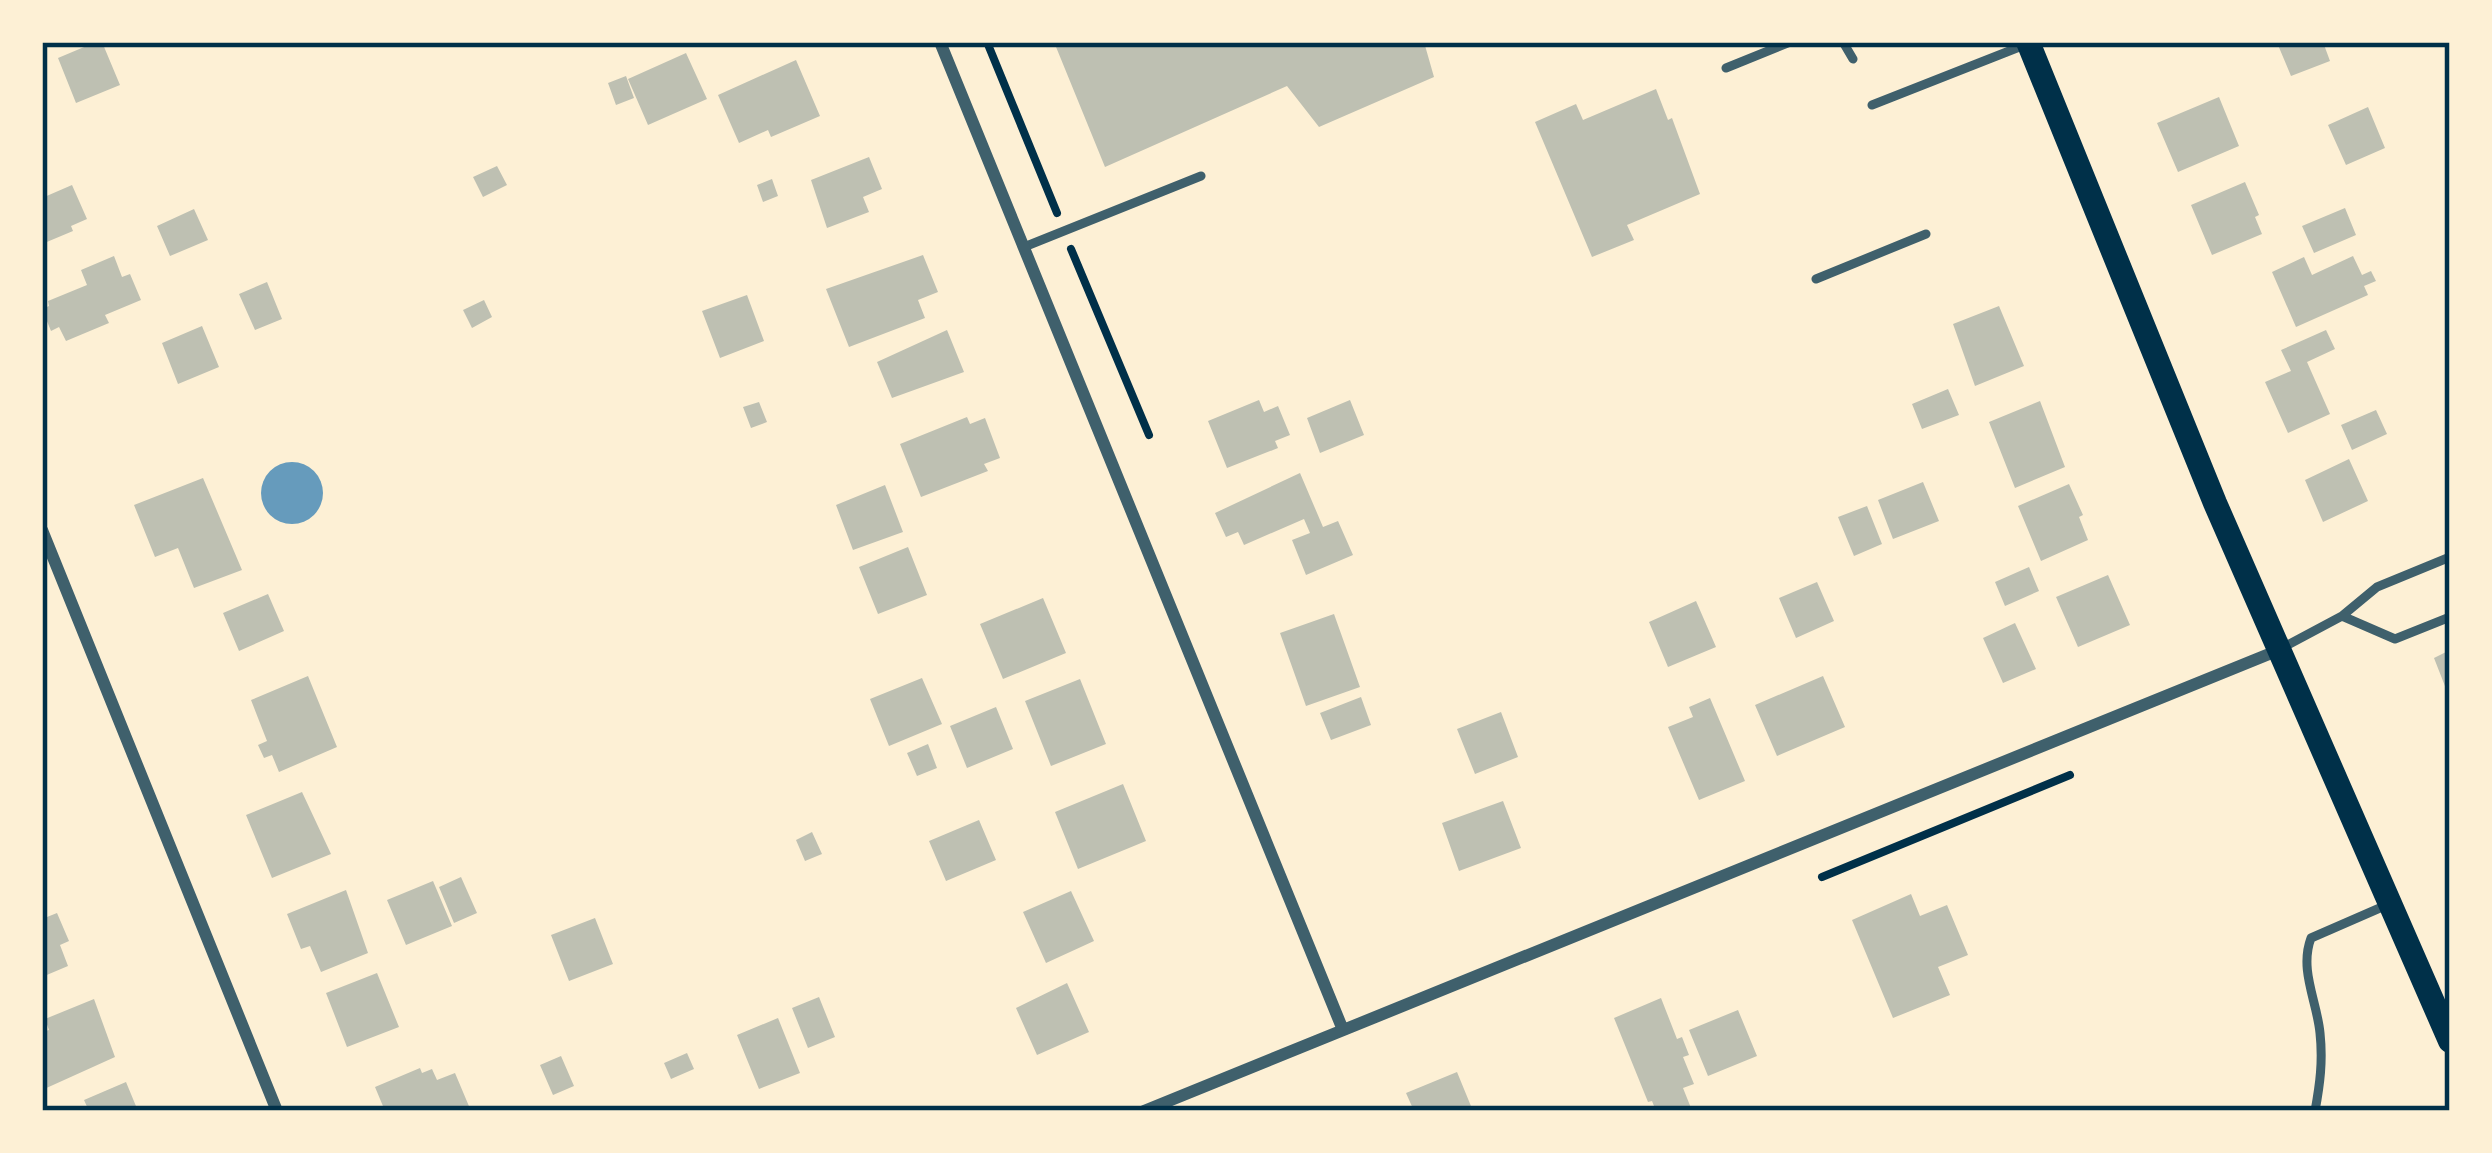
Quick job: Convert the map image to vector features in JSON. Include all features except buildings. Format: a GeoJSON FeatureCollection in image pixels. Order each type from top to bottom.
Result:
{"type":"FeatureCollection","features":[{"type":"Feature","properties":{"kind":"main road"},"geometry":{"type":"LineString","coordinates":[[2029,42],[2279,650],[2450,1041]]}},
{"type":"Feature","properties":{"kind":"street"},"geometry":{"type":"LineString","coordinates":[[940,42],[1343,1030]]}},
{"type":"Feature","properties":{"kind":"street"},"geometry":{"type":"LineString","coordinates":[[42,530],[277,1111]]}},
{"type":"Feature","properties":{"kind":"street"},"geometry":{"type":"LineString","coordinates":[[1144,1111],[2279,650]]}},
{"type":"Feature","properties":{"kind":"lane"},"geometry":{"type":"LineString","coordinates":[[1726,68],[1790,42]]}},
{"type":"Feature","properties":{"kind":"lane"},"geometry":{"type":"LineString","coordinates":[[1843,42],[1853,59]]}},
{"type":"Feature","properties":{"kind":"lane"},"geometry":{"type":"LineString","coordinates":[[1872,104],[2029,42]]}},
{"type":"Feature","properties":{"kind":"lane"},"geometry":{"type":"LineString","coordinates":[[1024,247],[1201,176]]}},
{"type":"Feature","properties":{"kind":"lane"},"geometry":{"type":"LineString","coordinates":[[1816,279],[1926,234]]}},
{"type":"Feature","properties":{"kind":"lane"},"geometry":{"type":"LineString","coordinates":[[2279,650],[2342,616],[2377,587],[2450,556]]}},
{"type":"Feature","properties":{"kind":"lane"},"geometry":{"type":"LineString","coordinates":[[2342,616],[2395,639],[2450,617]]}},
{"type":"Feature","properties":{"kind":"lane"},"geometry":{"type":"LineString","coordinates":[[2315,1111],[2323,1068],[2320,1029],[2305,965],[2307,949],[2311,938],[2389,904]]}},
{"type":"Feature","properties":{"kind":"path"},"geometry":{"type":"LineString","coordinates":[[1822,877],[2070,775]]}},
{"type":"Feature","properties":{"kind":"water"},"geometry":{"type":"Polygon","coordinates":[[[292,462],[314,471],[323,493],[314,515],[292,524],[270,515],[261,493],[270,471],[292,462]]]}}]}
